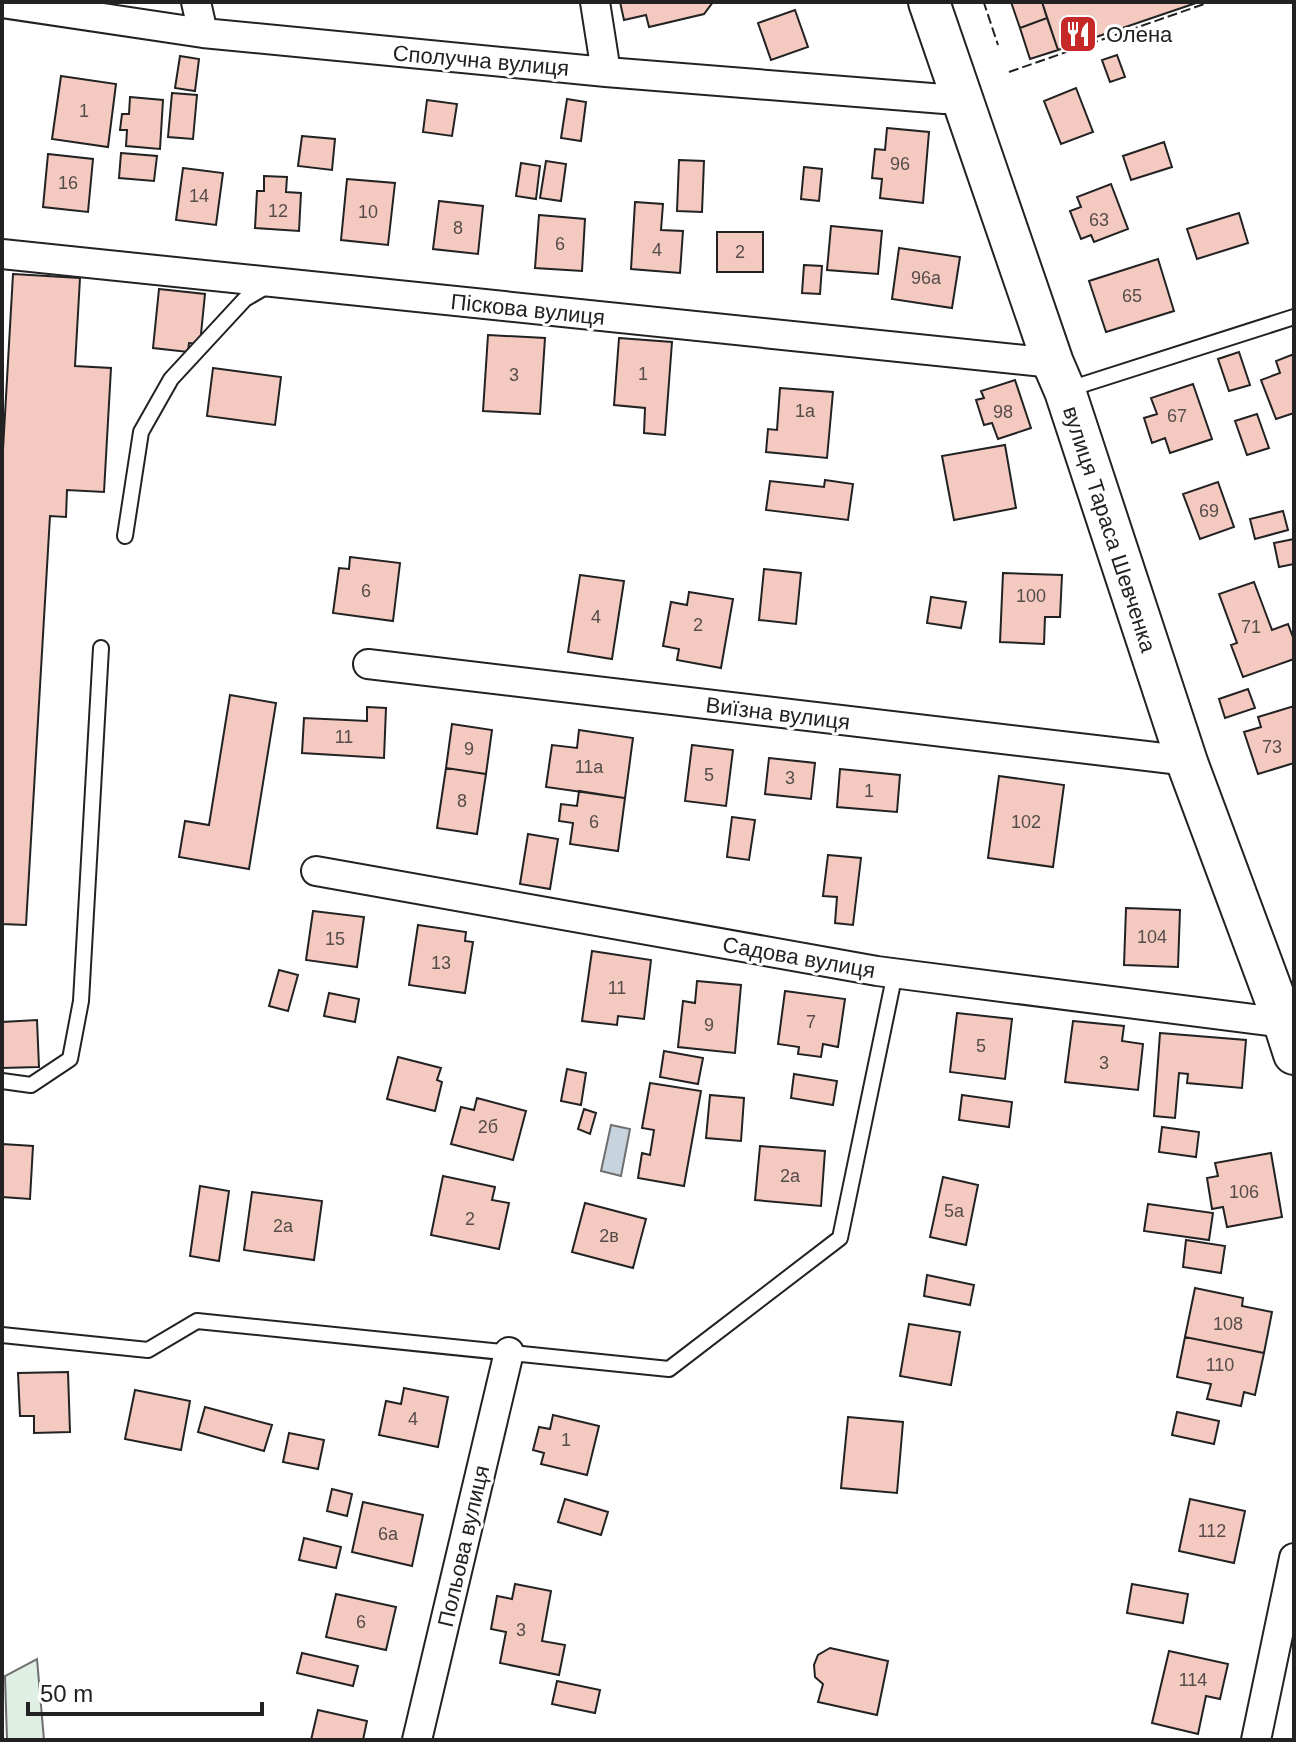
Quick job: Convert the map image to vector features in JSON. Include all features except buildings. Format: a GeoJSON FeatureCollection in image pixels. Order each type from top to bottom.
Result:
{"type":"FeatureCollection","features":[{"type":"Feature","properties":{"kind":"street"},"geometry":{"type":"LineString","coordinates":[[196,2],[203,33]]}},
{"type":"Feature","properties":{"kind":"street"},"geometry":{"type":"LineString","coordinates":[[595,2],[606,72]]}},
{"type":"Feature","properties":{"kind":"street","name":"вулиця Тараса Шевченка"},"geometry":{"type":"LineString","coordinates":[[929,2],[1059,377],[1188,765],[1289,1038]]}},
{"type":"Feature","properties":{"kind":"street","name":"Сполучна вулиця"},"geometry":{"type":"LineString","coordinates":[[2,3],[203,33],[606,72],[944,99],[962,97]]}},
{"type":"Feature","properties":{"kind":"street","name":"Піскова вулиця"},"geometry":{"type":"LineString","coordinates":[[2,254],[273,283],[1059,377]]}},
{"type":"Feature","properties":{"kind":"street","name":"Виїзна вулиця"},"geometry":{"type":"LineString","coordinates":[[368,664],[1156,757],[1188,765]]}},
{"type":"Feature","properties":{"kind":"street","name":"Садова вулиця"},"geometry":{"type":"LineString","coordinates":[[316,871],[895,973],[1289,1038]]}},
{"type":"Feature","properties":{"kind":"street","name":"Польова вулиця"},"geometry":{"type":"LineString","coordinates":[[417,1740],[509,1352]]}},
{"type":"Feature","properties":{"kind":"street"},"geometry":{"type":"LineString","coordinates":[[1256,1740],[1294,1558]]}},
{"type":"Feature","properties":{"kind":"lane"},"geometry":{"type":"LineString","coordinates":[[125,536],[141,432],[171,379],[245,299],[273,283]]}},
{"type":"Feature","properties":{"kind":"lane"},"geometry":{"type":"LineString","coordinates":[[1059,377],[1294,317]]}},
{"type":"Feature","properties":{"kind":"lane"},"geometry":{"type":"LineString","coordinates":[[2,1081],[31,1085],[70,1059],[81,1001],[101,648]]}},
{"type":"Feature","properties":{"kind":"lane"},"geometry":{"type":"LineString","coordinates":[[2,1335],[148,1350],[197,1321],[669,1369],[840,1238],[895,973]]}},
{"type":"Feature","properties":{"kind":"green space"},"geometry":{"type":"Polygon","coordinates":[[[37,1659],[44,1740],[7,1740],[5,1676],[37,1659]]]}},
{"type":"Feature","properties":{"kind":"shaded area"},"geometry":{"type":"Polygon","coordinates":[[[611,1125],[630,1129],[621,1176],[601,1171],[611,1125]]]}},
{"type":"Feature","properties":{"kind":"fence"},"geometry":{"type":"LineString","coordinates":[[986,2],[998,45]]}},
{"type":"Feature","properties":{"kind":"fence"},"geometry":{"type":"LineString","coordinates":[[1009,72],[1210,2]]}},
{"type":"Feature","properties":{"kind":"place","name":"Олена"},"geometry":{"type":"Point","coordinates":[1078,34]}}]}
